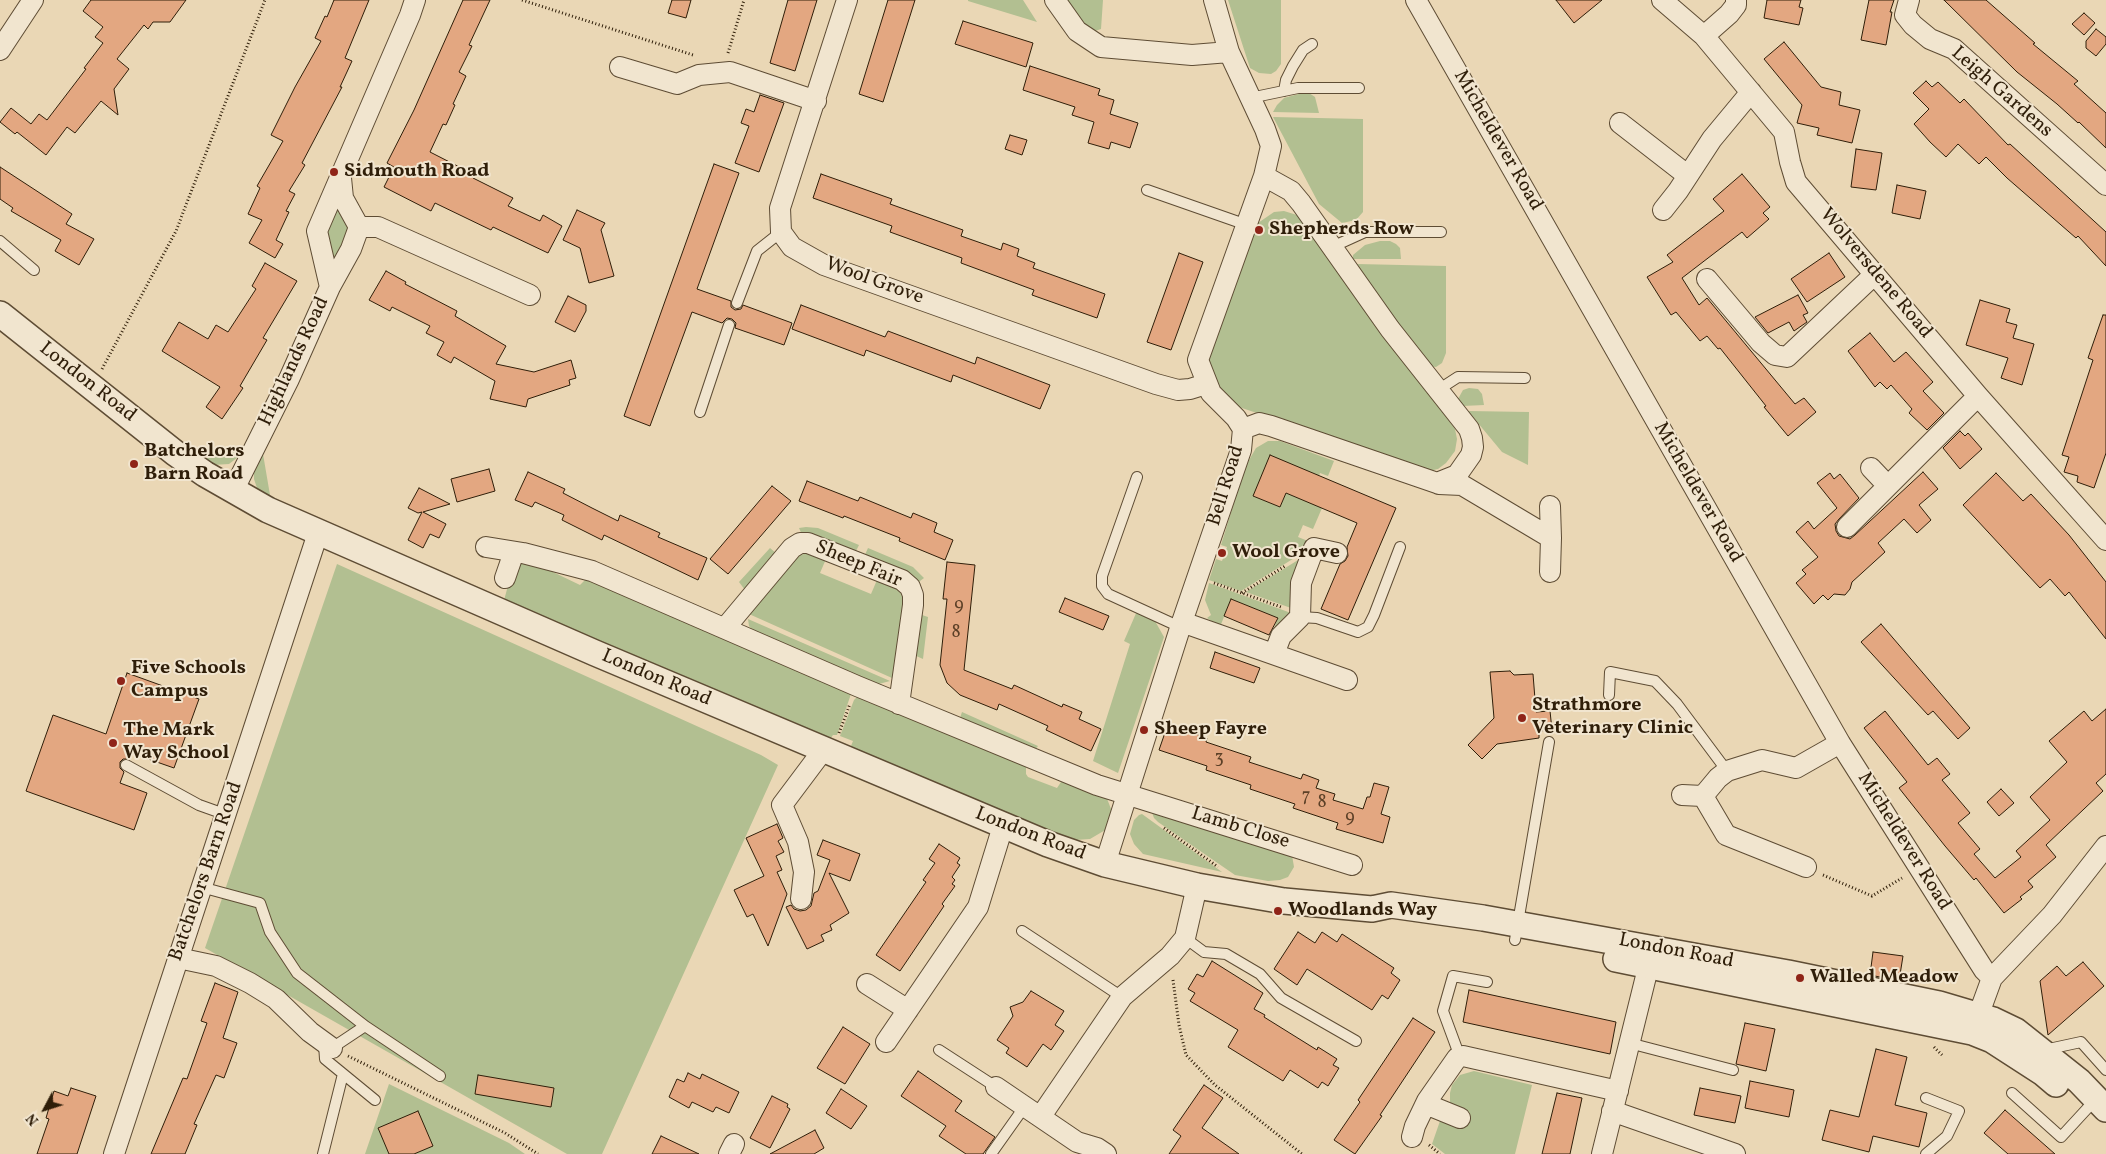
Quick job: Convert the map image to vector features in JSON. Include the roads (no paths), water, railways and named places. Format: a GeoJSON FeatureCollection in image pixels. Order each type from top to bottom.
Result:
{"type":"FeatureCollection","features":[{"type":"Feature","properties":{"kind":"street"},"geometry":{"type":"LineString","coordinates":[[0,50],[33,0]]}},
{"type":"Feature","properties":{"kind":"street","name":"Highlands Road"},"geometry":{"type":"LineString","coordinates":[[330,287],[317,231],[410,15],[414,0]]}},
{"type":"Feature","properties":{"kind":"street"},"geometry":{"type":"LineString","coordinates":[[781,232],[780,208],[847,0]]}},
{"type":"Feature","properties":{"kind":"street"},"geometry":{"type":"LineString","coordinates":[[1055,0],[1077,31],[1101,47],[1192,55],[1229,52]]}},
{"type":"Feature","properties":{"kind":"street"},"geometry":{"type":"LineString","coordinates":[[1214,0],[1229,52],[1271,146],[1264,176],[1291,191],[1390,329],[1469,429],[1473,448],[1471,454],[1457,475],[1437,484]]}},
{"type":"Feature","properties":{"kind":"street","name":"Micheldever Road"},"geometry":{"type":"LineString","coordinates":[[1416,0],[1840,743],[1984,970],[1992,978]]}},
{"type":"Feature","properties":{"kind":"street","name":"Wolversdene Road"},"geometry":{"type":"LineString","coordinates":[[1662,0],[1704,36],[1784,132],[1796,182],[1978,396],[2106,540]]}},
{"type":"Feature","properties":{"kind":"street"},"geometry":{"type":"LineString","coordinates":[[1704,36],[1729,14],[1736,0]]}},
{"type":"Feature","properties":{"kind":"street","name":"Leigh Gardens"},"geometry":{"type":"LineString","coordinates":[[1909,0],[1905,15],[1913,25],[1930,39],[1954,49],[2106,185]]}},
{"type":"Feature","properties":{"kind":"street"},"geometry":{"type":"LineString","coordinates":[[620,66],[677,84],[699,75],[730,72],[816,101]]}},
{"type":"Feature","properties":{"kind":"street"},"geometry":{"type":"LineString","coordinates":[[1663,210],[1678,192],[1687,175],[1712,139],[1751,92]]}},
{"type":"Feature","properties":{"kind":"street"},"geometry":{"type":"LineString","coordinates":[[1620,123],[1687,175]]}},
{"type":"Feature","properties":{"kind":"street","name":"Bell Road"},"geometry":{"type":"LineString","coordinates":[[1106,864],[1126,793],[1181,624],[1242,450],[1243,429],[1236,418],[1211,392],[1206,384],[1198,360],[1264,176]]}},
{"type":"Feature","properties":{"kind":"street"},"geometry":{"type":"LineString","coordinates":[[341,178],[343,198],[358,226],[378,227],[530,295]]}},
{"type":"Feature","properties":{"kind":"street","name":"Highlands Road"},"geometry":{"type":"LineString","coordinates":[[233,491],[289,379],[330,287],[351,249],[358,226]]}},
{"type":"Feature","properties":{"kind":"street","name":"Wool Grove"},"geometry":{"type":"LineString","coordinates":[[781,232],[792,247],[824,265],[1156,384],[1178,390],[1190,389],[1206,384]]}},
{"type":"Feature","properties":{"kind":"street"},"geometry":{"type":"LineString","coordinates":[[1707,279],[1761,343],[1775,355],[1787,357],[1875,274]]}},
{"type":"Feature","properties":{"kind":"street","name":"London Road"},"geometry":{"type":"LineString","coordinates":[[0,314],[175,454],[233,491],[318,533],[595,653],[828,750],[1003,826],[1106,864],[1196,886],[1284,900],[1372,909],[1391,905],[1516,932],[1651,956],[1975,1024]]}},
{"type":"Feature","properties":{"kind":"street"},"geometry":{"type":"LineString","coordinates":[[1847,527],[1978,396]]}},
{"type":"Feature","properties":{"kind":"street"},"geometry":{"type":"LineString","coordinates":[[1243,429],[1259,424],[1271,426],[1437,484],[1462,485],[1550,538]]}},
{"type":"Feature","properties":{"kind":"street"},"geometry":{"type":"LineString","coordinates":[[1871,468],[1888,486]]}},
{"type":"Feature","properties":{"kind":"street"},"geometry":{"type":"LineString","coordinates":[[1550,506],[1550,572]]}},
{"type":"Feature","properties":{"kind":"street","name":"Batchelors Barn Road"},"geometry":{"type":"LineString","coordinates":[[114,1154],[201,887],[227,815],[318,533]]}},
{"type":"Feature","properties":{"kind":"street","name":"Sheep Fair"},"geometry":{"type":"LineString","coordinates":[[725,628],[792,548],[800,543],[808,543],[902,580],[910,587],[913,595],[913,605],[899,704]]}},
{"type":"Feature","properties":{"kind":"street"},"geometry":{"type":"LineString","coordinates":[[486,547],[542,557],[592,571],[899,704],[1097,785],[1126,793]]}},
{"type":"Feature","properties":{"kind":"street"},"geometry":{"type":"LineString","coordinates":[[1274,654],[1281,636],[1300,616],[1301,584],[1314,548],[1337,553]]}},
{"type":"Feature","properties":{"kind":"street"},"geometry":{"type":"LineString","coordinates":[[505,578],[514,552]]}},
{"type":"Feature","properties":{"kind":"street"},"geometry":{"type":"LineString","coordinates":[[1181,624],[1347,680]]}},
{"type":"Feature","properties":{"kind":"street"},"geometry":{"type":"LineString","coordinates":[[1703,796],[1718,778],[1727,771],[1762,760],[1796,768],[1840,743]]}},
{"type":"Feature","properties":{"kind":"street"},"geometry":{"type":"LineString","coordinates":[[801,899],[804,872],[798,842],[782,804],[828,750]]}},
{"type":"Feature","properties":{"kind":"street","name":"Lamb Close"},"geometry":{"type":"LineString","coordinates":[[1126,793],[1352,865]]}},
{"type":"Feature","properties":{"kind":"street"},"geometry":{"type":"LineString","coordinates":[[1682,795],[1703,796]]}},
{"type":"Feature","properties":{"kind":"street"},"geometry":{"type":"LineString","coordinates":[[1703,796],[1726,835],[1806,867]]}},
{"type":"Feature","properties":{"kind":"street"},"geometry":{"type":"LineString","coordinates":[[886,1042],[978,907],[1003,826]]}},
{"type":"Feature","properties":{"kind":"street"},"geometry":{"type":"LineString","coordinates":[[1975,1024],[1992,978],[2052,915],[2105,849]]}},
{"type":"Feature","properties":{"kind":"street"},"geometry":{"type":"LineString","coordinates":[[1033,1111],[1122,997],[1170,956],[1185,938],[1196,886]]}},
{"type":"Feature","properties":{"kind":"street"},"geometry":{"type":"LineString","coordinates":[[1602,1154],[1651,956]]}},
{"type":"Feature","properties":{"kind":"street"},"geometry":{"type":"LineString","coordinates":[[178,958],[216,966],[250,983],[276,999],[328,1046]]}},
{"type":"Feature","properties":{"kind":"street"},"geometry":{"type":"LineString","coordinates":[[867,984],[908,1010]]}},
{"type":"Feature","properties":{"kind":"street"},"geometry":{"type":"LineString","coordinates":[[1975,1024],[2016,1031],[2041,1050],[2096,1106],[2106,1126]]}},
{"type":"Feature","properties":{"kind":"street"},"geometry":{"type":"LineString","coordinates":[[1975,1024],[1992,1040],[2096,1106]]}},
{"type":"Feature","properties":{"kind":"street"},"geometry":{"type":"LineString","coordinates":[[1412,1137],[1427,1101],[1460,1056],[1473,1057],[1618,1091]]}},
{"type":"Feature","properties":{"kind":"street"},"geometry":{"type":"LineString","coordinates":[[996,1087],[1077,1142],[1097,1148],[1106,1154]]}},
{"type":"Feature","properties":{"kind":"street"},"geometry":{"type":"LineString","coordinates":[[1427,1101],[1433,1107],[1460,1118]]}},
{"type":"Feature","properties":{"kind":"street"},"geometry":{"type":"LineString","coordinates":[[1612,1111],[1735,1154]]}},
{"type":"Feature","properties":{"kind":"lane"},"geometry":{"type":"LineString","coordinates":[[1284,91],[1286,80],[1293,66],[1304,50],[1312,44]]}},
{"type":"Feature","properties":{"kind":"lane"},"geometry":{"type":"LineString","coordinates":[[1250,98],[1298,88],[1359,88]]}},
{"type":"Feature","properties":{"kind":"lane"},"geometry":{"type":"LineString","coordinates":[[1147,190],[1247,226]]}},
{"type":"Feature","properties":{"kind":"lane"},"geometry":{"type":"LineString","coordinates":[[737,303],[757,251],[781,232]]}},
{"type":"Feature","properties":{"kind":"lane"},"geometry":{"type":"LineString","coordinates":[[1332,247],[1365,232],[1441,232]]}},
{"type":"Feature","properties":{"kind":"lane"},"geometry":{"type":"LineString","coordinates":[[0,241],[34,270]]}},
{"type":"Feature","properties":{"kind":"lane"},"geometry":{"type":"LineString","coordinates":[[700,412],[729,326]]}},
{"type":"Feature","properties":{"kind":"lane"},"geometry":{"type":"LineString","coordinates":[[1438,390],[1458,377],[1525,378]]}},
{"type":"Feature","properties":{"kind":"lane"},"geometry":{"type":"LineString","coordinates":[[1138,477],[1102,576],[1102,586],[1108,594],[1181,624]]}},
{"type":"Feature","properties":{"kind":"lane"},"geometry":{"type":"LineString","coordinates":[[1300,616],[1317,618],[1358,632],[1368,627],[1400,547]]}},
{"type":"Feature","properties":{"kind":"lane"},"geometry":{"type":"LineString","coordinates":[[1609,695],[1610,672],[1655,681],[1677,704],[1727,771]]}},
{"type":"Feature","properties":{"kind":"lane"},"geometry":{"type":"LineString","coordinates":[[1516,932],[1549,742]]}},
{"type":"Feature","properties":{"kind":"lane"},"geometry":{"type":"LineString","coordinates":[[126,764],[199,805],[227,815]]}},
{"type":"Feature","properties":{"kind":"lane"},"geometry":{"type":"LineString","coordinates":[[201,887],[260,903],[270,932],[297,973],[365,1026],[440,1076]]}},
{"type":"Feature","properties":{"kind":"lane"},"geometry":{"type":"LineString","coordinates":[[1022,931],[1122,997]]}},
{"type":"Feature","properties":{"kind":"lane"},"geometry":{"type":"LineString","coordinates":[[1185,938],[1204,952],[1226,954],[1260,974],[1281,998],[1356,1041]]}},
{"type":"Feature","properties":{"kind":"lane"},"geometry":{"type":"LineString","coordinates":[[1460,1056],[1443,1011],[1453,976],[1487,982]]}},
{"type":"Feature","properties":{"kind":"lane"},"geometry":{"type":"LineString","coordinates":[[365,1026],[328,1046],[325,1059],[375,1100]]}},
{"type":"Feature","properties":{"kind":"lane"},"geometry":{"type":"LineString","coordinates":[[1629,1042],[1733,1070]]}},
{"type":"Feature","properties":{"kind":"lane"},"geometry":{"type":"LineString","coordinates":[[2041,1050],[2081,1042],[2106,1070]]}},
{"type":"Feature","properties":{"kind":"lane"},"geometry":{"type":"LineString","coordinates":[[939,1050],[996,1087]]}},
{"type":"Feature","properties":{"kind":"lane"},"geometry":{"type":"LineString","coordinates":[[323,1154],[343,1074]]}},
{"type":"Feature","properties":{"kind":"lane"},"geometry":{"type":"LineString","coordinates":[[2012,1093],[2061,1137],[2096,1106]]}},
{"type":"Feature","properties":{"kind":"lane"},"geometry":{"type":"LineString","coordinates":[[1926,1098],[1959,1112],[1947,1136],[1926,1154]]}},
{"type":"Feature","properties":{"kind":"lane"},"geometry":{"type":"LineString","coordinates":[[991,1154],[1033,1111]]}},
{"type":"Feature","properties":{"kind":"place","name":"Sidmouth Road"},"geometry":{"type":"Point","coordinates":[334,172]}},
{"type":"Feature","properties":{"kind":"place","name":"Shepherds Row"},"geometry":{"type":"Point","coordinates":[1259,230]}},
{"type":"Feature","properties":{"kind":"place","name":"Batchelors Barn Road"},"geometry":{"type":"Point","coordinates":[134,464]}},
{"type":"Feature","properties":{"kind":"place","name":"Wool Grove"},"geometry":{"type":"Point","coordinates":[1222,553]}},
{"type":"Feature","properties":{"kind":"place","name":"Five Schools Campus"},"geometry":{"type":"Point","coordinates":[121,681]}},
{"type":"Feature","properties":{"kind":"place","name":"Strathmore Veterinary Clinic"},"geometry":{"type":"Point","coordinates":[1522,718]}},
{"type":"Feature","properties":{"kind":"place","name":"Sheep Fayre"},"geometry":{"type":"Point","coordinates":[1144,730]}},
{"type":"Feature","properties":{"kind":"place","name":"The Mark Way School"},"geometry":{"type":"Point","coordinates":[113,743]}},
{"type":"Feature","properties":{"kind":"place","name":"Woodlands Way"},"geometry":{"type":"Point","coordinates":[1278,911]}},
{"type":"Feature","properties":{"kind":"place","name":"Walled Meadow"},"geometry":{"type":"Point","coordinates":[1800,978]}}]}
